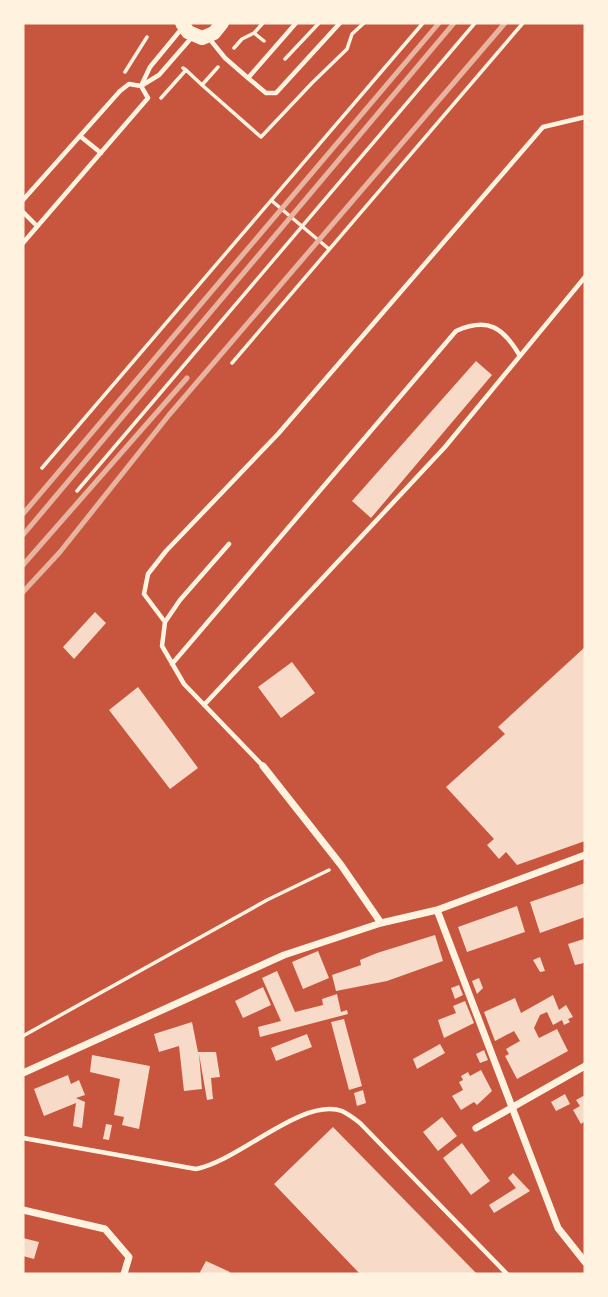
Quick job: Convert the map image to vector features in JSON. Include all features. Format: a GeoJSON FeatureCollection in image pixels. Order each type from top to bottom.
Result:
{"type":"FeatureCollection","features":[{"type":"Feature","properties":{"kind":"main road"},"geometry":{"type":"LineString","coordinates":[[192,30],[222,23]]}},
{"type":"Feature","properties":{"kind":"street"},"geometry":{"type":"LineString","coordinates":[[263,766],[341,865],[381,923]]}},
{"type":"Feature","properties":{"kind":"street"},"geometry":{"type":"LineString","coordinates":[[23,1073],[284,955],[381,923],[437,909],[585,855]]}},
{"type":"Feature","properties":{"kind":"street"},"geometry":{"type":"LineString","coordinates":[[437,909],[558,1228],[585,1262]]}},
{"type":"Feature","properties":{"kind":"street"},"geometry":{"type":"LineString","coordinates":[[476,1128],[585,1066]]}},
{"type":"Feature","properties":{"kind":"street"},"geometry":{"type":"LineString","coordinates":[[23,1210],[105,1229],[129,1257],[124,1274]]}},
{"type":"Feature","properties":{"kind":"lane"},"geometry":{"type":"LineString","coordinates":[[248,78],[296,23]]}},
{"type":"Feature","properties":{"kind":"lane"},"geometry":{"type":"LineString","coordinates":[[192,30],[266,93],[276,93],[340,23]]}},
{"type":"Feature","properties":{"kind":"lane"},"geometry":{"type":"LineString","coordinates":[[141,86],[150,67],[192,30]]}},
{"type":"Feature","properties":{"kind":"lane"},"geometry":{"type":"LineString","coordinates":[[23,200],[120,91],[129,84],[141,86],[159,75],[192,30]]}},
{"type":"Feature","properties":{"kind":"lane"},"geometry":{"type":"LineString","coordinates":[[23,243],[148,98],[141,86]]}},
{"type":"Feature","properties":{"kind":"lane"},"geometry":{"type":"LineString","coordinates":[[165,622],[144,594],[148,574],[166,551],[278,434],[542,127],[585,117]]}},
{"type":"Feature","properties":{"kind":"lane"},"geometry":{"type":"LineString","coordinates":[[80,136],[100,153]]}},
{"type":"Feature","properties":{"kind":"lane"},"geometry":{"type":"LineString","coordinates":[[23,212],[37,226]]}},
{"type":"Feature","properties":{"kind":"lane"},"geometry":{"type":"LineString","coordinates":[[204,705],[445,447],[585,277]]}},
{"type":"Feature","properties":{"kind":"lane"},"geometry":{"type":"LineString","coordinates":[[172,664],[456,331],[473,324],[491,325],[504,333],[520,356]]}},
{"type":"Feature","properties":{"kind":"lane"},"geometry":{"type":"LineString","coordinates":[[229,544],[180,600],[165,622],[162,646],[184,684],[263,766]]}},
{"type":"Feature","properties":{"kind":"lane"},"geometry":{"type":"LineString","coordinates":[[23,1139],[196,1169],[213,1166],[238,1154],[287,1121],[323,1110],[341,1111],[360,1123],[507,1274]]}},
{"type":"Feature","properties":{"kind":"path"},"geometry":{"type":"LineString","coordinates":[[285,59],[319,23]]}},
{"type":"Feature","properties":{"kind":"path"},"geometry":{"type":"LineString","coordinates":[[42,468],[423,23]]}},
{"type":"Feature","properties":{"kind":"path"},"geometry":{"type":"LineString","coordinates":[[77,491],[475,23]]}},
{"type":"Feature","properties":{"kind":"path"},"geometry":{"type":"LineString","coordinates":[[232,362],[523,23]]}},
{"type":"Feature","properties":{"kind":"path"},"geometry":{"type":"LineString","coordinates":[[186,70],[202,85]]}},
{"type":"Feature","properties":{"kind":"path"},"geometry":{"type":"LineString","coordinates":[[271,201],[329,249]]}},
{"type":"Feature","properties":{"kind":"path"},"geometry":{"type":"LineString","coordinates":[[23,1036],[267,900],[341,865]]}},
{"type":"Feature","properties":{"kind":"building"},"geometry":{"type":"Polygon","coordinates":[[[476,361],[492,375],[371,518],[352,501],[476,361]]]}},
{"type":"Feature","properties":{"kind":"building"},"geometry":{"type":"Polygon","coordinates":[[[95,612],[106,623],[74,659],[63,647],[95,612]]]}},
{"type":"Feature","properties":{"kind":"building"},"geometry":{"type":"Polygon","coordinates":[[[585,647],[585,841],[517,865],[506,852],[499,859],[487,845],[494,839],[446,787],[505,734],[498,727],[585,647]]]}},
{"type":"Feature","properties":{"kind":"building"},"geometry":{"type":"Polygon","coordinates":[[[292,662],[315,693],[281,718],[258,687],[292,662]]]}},
{"type":"Feature","properties":{"kind":"building"},"geometry":{"type":"Polygon","coordinates":[[[138,687],[198,768],[170,789],[109,710],[138,687]]]}},
{"type":"Feature","properties":{"kind":"building"},"geometry":{"type":"Polygon","coordinates":[[[585,883],[585,917],[540,933],[530,902],[585,883]]]}},
{"type":"Feature","properties":{"kind":"building"},"geometry":{"type":"Polygon","coordinates":[[[517,906],[525,932],[467,952],[458,927],[517,906]]]}},
{"type":"Feature","properties":{"kind":"building"},"geometry":{"type":"Polygon","coordinates":[[[435,935],[443,961],[387,981],[336,991],[332,975],[361,965],[360,960],[377,953],[435,935]]]}},
{"type":"Feature","properties":{"kind":"building"},"geometry":{"type":"Polygon","coordinates":[[[584,939],[584,963],[575,965],[568,944],[584,939]]]}},
{"type":"Feature","properties":{"kind":"building"},"geometry":{"type":"Polygon","coordinates":[[[318,951],[329,978],[303,989],[292,962],[318,951]]]}},
{"type":"Feature","properties":{"kind":"building"},"geometry":{"type":"Polygon","coordinates":[[[540,957],[545,971],[540,972],[533,960],[540,957]]]}},
{"type":"Feature","properties":{"kind":"building"},"geometry":{"type":"Polygon","coordinates":[[[277,971],[295,1012],[323,1005],[322,999],[337,994],[341,1012],[347,1010],[348,1014],[260,1037],[258,1027],[281,1021],[262,978],[277,971]]]}},
{"type":"Feature","properties":{"kind":"building"},"geometry":{"type":"Polygon","coordinates":[[[479,978],[483,988],[477,994],[472,981],[479,978]]]}},
{"type":"Feature","properties":{"kind":"building"},"geometry":{"type":"Polygon","coordinates":[[[459,985],[463,995],[455,999],[451,988],[459,985]]]}},
{"type":"Feature","properties":{"kind":"building"},"geometry":{"type":"Polygon","coordinates":[[[263,987],[271,1005],[243,1018],[235,1001],[263,987]]]}},
{"type":"Feature","properties":{"kind":"building"},"geometry":{"type":"Polygon","coordinates":[[[553,995],[559,1010],[566,1005],[573,1017],[564,1025],[562,1020],[553,1025],[547,1012],[540,1015],[534,1028],[539,1038],[557,1029],[568,1051],[517,1079],[505,1056],[509,1054],[506,1049],[520,1041],[514,1031],[495,1041],[484,1012],[515,998],[521,1013],[553,995]]]}},
{"type":"Feature","properties":{"kind":"building"},"geometry":{"type":"Polygon","coordinates":[[[465,1001],[474,1023],[444,1038],[438,1020],[456,1013],[453,1006],[465,1001]]]}},
{"type":"Feature","properties":{"kind":"building"},"geometry":{"type":"Polygon","coordinates":[[[344,1019],[362,1086],[349,1090],[331,1022],[344,1019]]]}},
{"type":"Feature","properties":{"kind":"building"},"geometry":{"type":"Polygon","coordinates":[[[192,1022],[198,1052],[216,1052],[220,1077],[211,1078],[213,1099],[207,1100],[199,1054],[202,1089],[184,1091],[179,1046],[159,1052],[154,1034],[192,1022]]]}},
{"type":"Feature","properties":{"kind":"building"},"geometry":{"type":"Polygon","coordinates":[[[307,1034],[312,1047],[276,1061],[271,1048],[307,1034]]]}},
{"type":"Feature","properties":{"kind":"building"},"geometry":{"type":"Polygon","coordinates":[[[440,1044],[445,1053],[417,1069],[413,1059],[440,1044]]]}},
{"type":"Feature","properties":{"kind":"building"},"geometry":{"type":"Polygon","coordinates":[[[484,1050],[488,1060],[480,1063],[476,1054],[484,1050]]]}},
{"type":"Feature","properties":{"kind":"building"},"geometry":{"type":"Polygon","coordinates":[[[92,1055],[150,1066],[139,1129],[122,1125],[124,1117],[114,1115],[120,1079],[90,1072],[92,1055]]]}},
{"type":"Feature","properties":{"kind":"building"},"geometry":{"type":"Polygon","coordinates":[[[481,1070],[492,1091],[477,1105],[474,1102],[461,1110],[452,1096],[463,1090],[459,1082],[463,1080],[461,1076],[468,1072],[470,1076],[481,1070]]]}},
{"type":"Feature","properties":{"kind":"building"},"geometry":{"type":"Polygon","coordinates":[[[68,1075],[71,1084],[79,1080],[85,1095],[76,1098],[85,1102],[82,1128],[73,1126],[76,1103],[44,1116],[34,1089],[68,1075]]]}},
{"type":"Feature","properties":{"kind":"building"},"geometry":{"type":"Polygon","coordinates":[[[363,1090],[366,1103],[357,1106],[354,1093],[363,1090]]]}},
{"type":"Feature","properties":{"kind":"building"},"geometry":{"type":"Polygon","coordinates":[[[565,1094],[570,1104],[556,1111],[551,1102],[565,1094]]]}},
{"type":"Feature","properties":{"kind":"building"},"geometry":{"type":"Polygon","coordinates":[[[585,1095],[585,1121],[581,1124],[573,1110],[580,1106],[576,1100],[585,1095]]]}},
{"type":"Feature","properties":{"kind":"building"},"geometry":{"type":"Polygon","coordinates":[[[442,1117],[457,1136],[438,1151],[423,1132],[442,1117]]]}},
{"type":"Feature","properties":{"kind":"building"},"geometry":{"type":"Polygon","coordinates":[[[106,1124],[112,1125],[109,1140],[103,1139],[106,1124]]]}},
{"type":"Feature","properties":{"kind":"building"},"geometry":{"type":"Polygon","coordinates":[[[333,1127],[477,1274],[360,1274],[274,1184],[333,1127]]]}},
{"type":"Feature","properties":{"kind":"building"},"geometry":{"type":"Polygon","coordinates":[[[462,1143],[490,1181],[471,1195],[443,1158],[462,1143]]]}},
{"type":"Feature","properties":{"kind":"building"},"geometry":{"type":"Polygon","coordinates":[[[513,1173],[530,1191],[494,1213],[489,1205],[516,1188],[508,1178],[513,1173]]]}},
{"type":"Feature","properties":{"kind":"building"},"geometry":{"type":"Polygon","coordinates":[[[23,1238],[39,1242],[34,1259],[23,1256],[23,1238]]]}},
{"type":"Feature","properties":{"kind":"building"},"geometry":{"type":"Polygon","coordinates":[[[206,1261],[230,1272],[229,1274],[199,1274],[206,1261]]]}},
{"type":"Feature","properties":{"kind":"railway"},"geometry":{"type":"LineString","coordinates":[[23,514],[439,23]]}},
{"type":"Feature","properties":{"kind":"railway"},"geometry":{"type":"LineString","coordinates":[[23,535],[454,23]]}},
{"type":"Feature","properties":{"kind":"railway"},"geometry":{"type":"LineString","coordinates":[[23,592],[60,552],[169,415],[505,23]]}},
{"type":"Feature","properties":{"kind":"railway"},"geometry":{"type":"LineString","coordinates":[[23,565],[187,378]]}}]}
